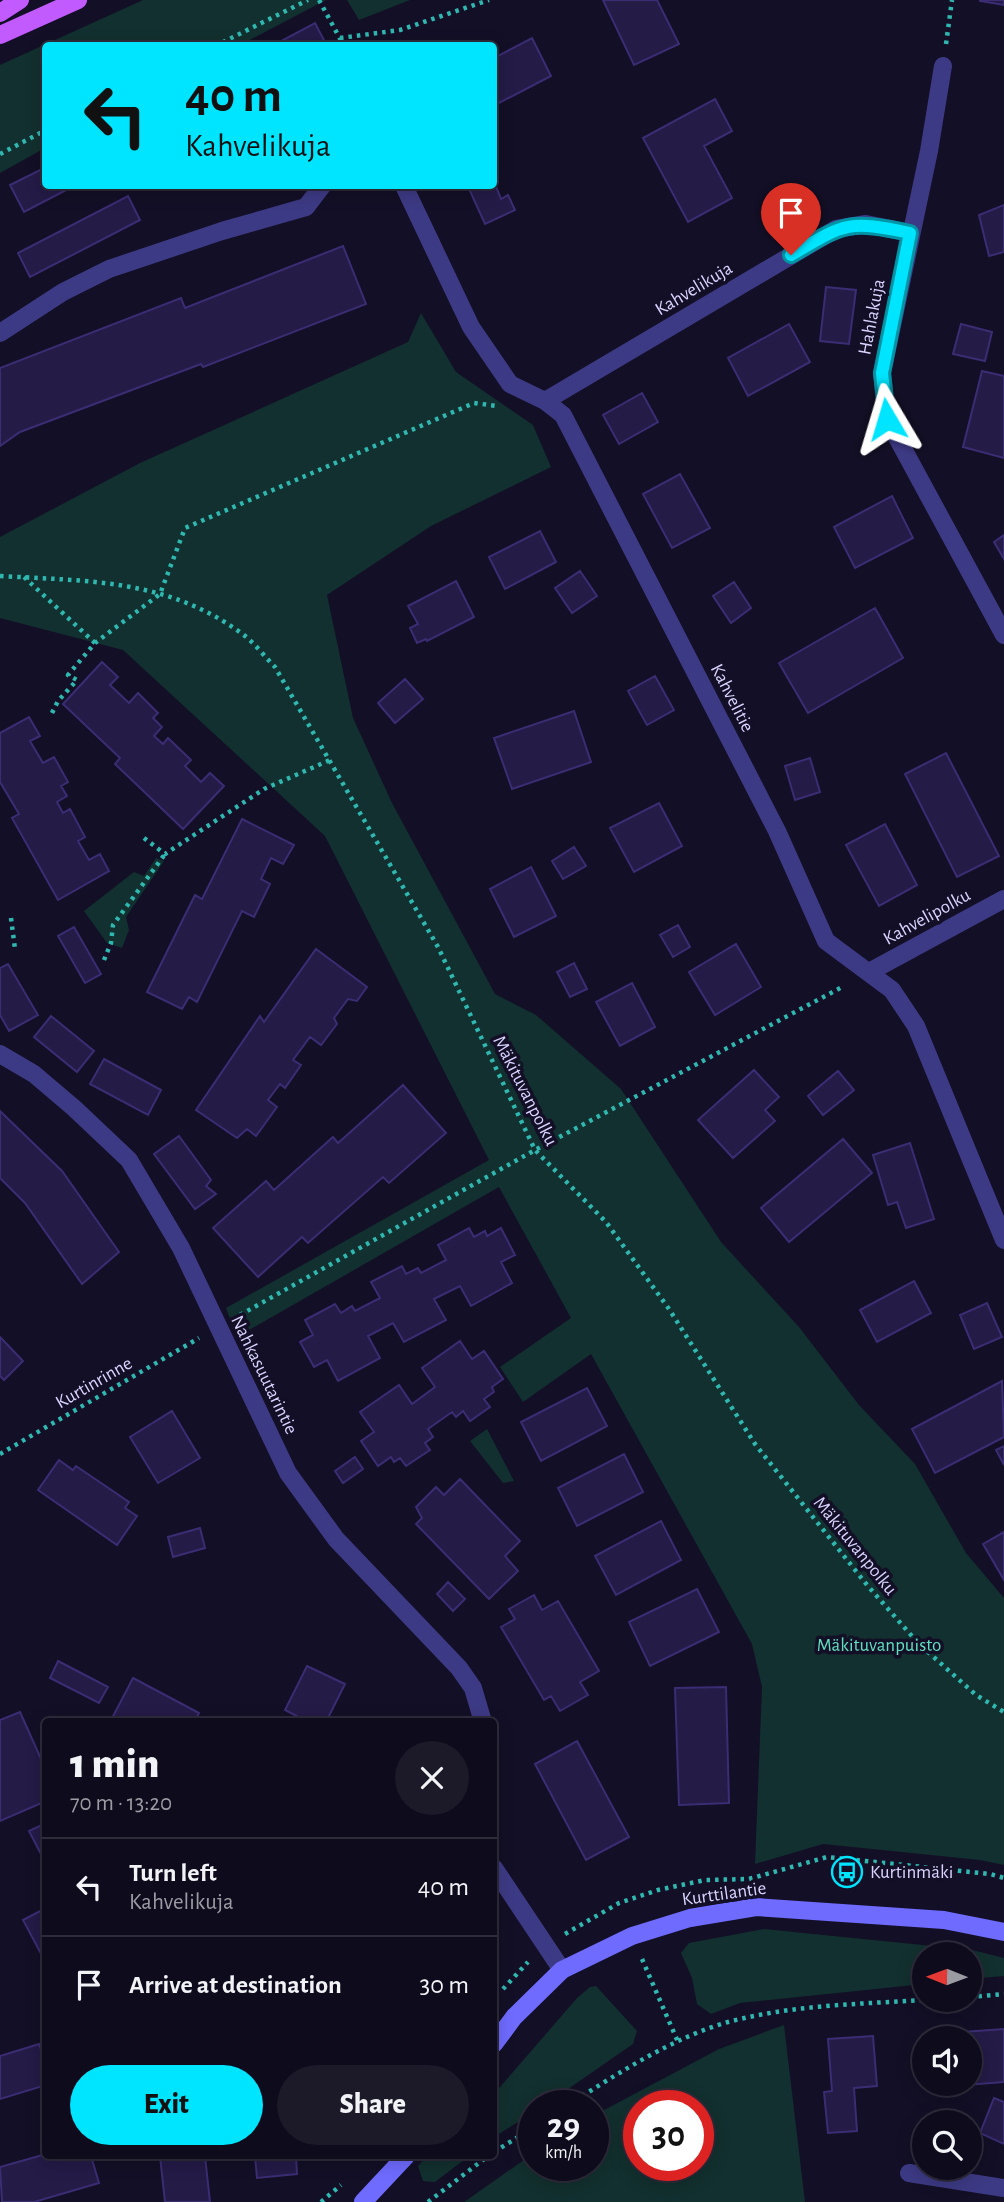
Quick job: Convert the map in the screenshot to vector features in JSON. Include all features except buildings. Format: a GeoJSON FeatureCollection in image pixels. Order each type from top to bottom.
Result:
{"type":"FeatureCollection","features":[{"type":"Feature","properties":{"kind":"main road"},"geometry":{"type":"LineString","coordinates":[[0,13],[20,0]]}},
{"type":"Feature","properties":{"kind":"main road"},"geometry":{"type":"LineString","coordinates":[[0,36],[78,0]]}},
{"type":"Feature","properties":{"kind":"street","name":"Hahlakuja"},"geometry":{"type":"LineString","coordinates":[[943,66],[929,151],[882,373],[887,419],[1004,635]]}},
{"type":"Feature","properties":{"kind":"street"},"geometry":{"type":"LineString","coordinates":[[0,333],[63,292],[110,269],[306,207],[320,189]]}},
{"type":"Feature","properties":{"kind":"street","name":"Kahvelitie"},"geometry":{"type":"LineString","coordinates":[[405,189],[471,327],[510,384],[545,401],[563,415],[777,831],[826,941],[845,957],[871,971],[892,990],[916,1026],[1004,1240]]}},
{"type":"Feature","properties":{"kind":"street","name":"Kahvelikuja"},"geometry":{"type":"LineString","coordinates":[[545,401],[836,229],[866,223],[910,233]]}},
{"type":"Feature","properties":{"kind":"street","name":"Kahvelipolku"},"geometry":{"type":"LineString","coordinates":[[871,971],[1004,899]]}},
{"type":"Feature","properties":{"kind":"street","name":"Nahkasuutarintie"},"geometry":{"type":"LineString","coordinates":[[0,1054],[34,1074],[75,1108],[129,1160],[181,1248],[288,1473],[335,1539],[459,1668],[473,1688],[482,1718]]}},
{"type":"Feature","properties":{"kind":"street"},"geometry":{"type":"LineString","coordinates":[[497,1872],[562,1970]]}},
{"type":"Feature","properties":{"kind":"street","name":"Kurttilantie"},"geometry":{"type":"LineString","coordinates":[[497,2040],[514,2017],[562,1970],[652,1928],[756,1907],[932,1919],[1003,1931]]}},
{"type":"Feature","properties":{"kind":"street"},"geometry":{"type":"LineString","coordinates":[[363,2202],[403,2159]]}},
{"type":"Feature","properties":{"kind":"street"},"geometry":{"type":"LineString","coordinates":[[909,2173],[1004,2189]]}},
{"type":"Feature","properties":{"kind":"path"},"geometry":{"type":"LineString","coordinates":[[223,42],[308,0]]}},
{"type":"Feature","properties":{"kind":"path"},"geometry":{"type":"LineString","coordinates":[[319,0],[342,42]]}},
{"type":"Feature","properties":{"kind":"path"},"geometry":{"type":"LineString","coordinates":[[340,38],[400,30],[489,0]]}},
{"type":"Feature","properties":{"kind":"path"},"geometry":{"type":"LineString","coordinates":[[943,66],[952,0]]}},
{"type":"Feature","properties":{"kind":"path"},"geometry":{"type":"LineString","coordinates":[[0,154],[42,132]]}},
{"type":"Feature","properties":{"kind":"path"},"geometry":{"type":"LineString","coordinates":[[52,713],[58,701],[77,680],[68,675],[95,643],[160,594],[185,528],[474,403],[499,406]]}},
{"type":"Feature","properties":{"kind":"path","name":"Mäkituvanpolku"},"geometry":{"type":"LineString","coordinates":[[0,576],[125,583],[160,594],[204,610],[242,634],[275,667],[438,947],[536,1150],[606,1222],[669,1309],[755,1444],[867,1585],[918,1643],[976,1695],[1004,1712]]}},
{"type":"Feature","properties":{"kind":"path"},"geometry":{"type":"LineString","coordinates":[[24,577],[95,643]]}},
{"type":"Feature","properties":{"kind":"path"},"geometry":{"type":"LineString","coordinates":[[104,960],[111,943],[113,925],[165,854],[264,789],[330,760]]}},
{"type":"Feature","properties":{"kind":"path"},"geometry":{"type":"LineString","coordinates":[[144,838],[165,854]]}},
{"type":"Feature","properties":{"kind":"path"},"geometry":{"type":"LineString","coordinates":[[11,918],[15,949]]}},
{"type":"Feature","properties":{"kind":"path"},"geometry":{"type":"LineString","coordinates":[[231,1320],[536,1150],[871,971]]}},
{"type":"Feature","properties":{"kind":"path","name":"Kurtinrinne"},"geometry":{"type":"LineString","coordinates":[[0,1454],[203,1335]]}},
{"type":"Feature","properties":{"kind":"path"},"geometry":{"type":"LineString","coordinates":[[560,1937],[619,1903],[658,1890],[705,1880],[749,1879],[827,1857],[990,1874],[1004,1878]]}},
{"type":"Feature","properties":{"kind":"path"},"geometry":{"type":"LineString","coordinates":[[501,1991],[528,1961]]}},
{"type":"Feature","properties":{"kind":"path"},"geometry":{"type":"LineString","coordinates":[[643,1961],[678,2042]]}},
{"type":"Feature","properties":{"kind":"path"},"geometry":{"type":"LineString","coordinates":[[982,1996],[1004,1994]]}},
{"type":"Feature","properties":{"kind":"path"},"geometry":{"type":"LineString","coordinates":[[594,2090],[678,2042],[727,2023],[799,2008],[912,2001]]}},
{"type":"Feature","properties":{"kind":"path"},"geometry":{"type":"LineString","coordinates":[[497,2150],[518,2137]]}},
{"type":"Feature","properties":{"kind":"path"},"geometry":{"type":"LineString","coordinates":[[428,2202],[484,2159]]}},
{"type":"Feature","properties":{"kind":"green space"},"geometry":{"type":"Polygon","coordinates":[[[143,0],[326,0],[246,42],[51,42],[143,0]]]}},
{"type":"Feature","properties":{"kind":"green space"},"geometry":{"type":"Polygon","coordinates":[[[347,0],[410,0],[359,20],[347,0]]]}},
{"type":"Feature","properties":{"kind":"green space"},"geometry":{"type":"Polygon","coordinates":[[[42,46],[42,150],[0,173],[0,65],[42,46]]]}},
{"type":"Feature","properties":{"kind":"green space","name":"Mäkituvanpuisto"},"geometry":{"type":"Polygon","coordinates":[[[421,313],[456,372],[533,425],[551,467],[431,526],[327,595],[353,718],[392,803],[495,994],[536,1015],[621,1089],[721,1242],[799,1327],[859,1405],[915,1464],[966,1553],[1004,1598],[1004,1865],[980,1860],[823,1844],[755,1864],[762,1687],[752,1644],[591,1354],[523,1402],[500,1367],[571,1318],[499,1187],[237,1337],[226,1308],[489,1160],[325,836],[123,650],[0,618],[0,537],[140,463],[408,342],[421,313]]]}},
{"type":"Feature","properties":{"kind":"green space"},"geometry":{"type":"Polygon","coordinates":[[[156,858],[164,861],[126,917],[129,930],[122,948],[107,943],[84,911],[134,872],[144,876],[156,858]]]}},
{"type":"Feature","properties":{"kind":"green space"},"geometry":{"type":"Polygon","coordinates":[[[487,1429],[514,1481],[503,1483],[470,1441],[487,1429]]]}},
{"type":"Feature","properties":{"kind":"green space"},"geometry":{"type":"Polygon","coordinates":[[[764,1929],[912,1944],[912,1985],[740,2003],[711,2014],[697,2004],[692,1978],[681,1953],[689,1943],[764,1929]]]}},
{"type":"Feature","properties":{"kind":"green space"},"geometry":{"type":"Polygon","coordinates":[[[982,1952],[1004,1958],[1004,1976],[982,1978],[982,1952]]]}},
{"type":"Feature","properties":{"kind":"green space"},"geometry":{"type":"Polygon","coordinates":[[[596,1986],[637,2031],[633,2044],[567,2090],[518,2090],[518,2122],[497,2135],[497,2091],[577,1998],[590,1987],[596,1986]]]}},
{"type":"Feature","properties":{"kind":"green space"},"geometry":{"type":"Polygon","coordinates":[[[784,2025],[805,2202],[464,2202],[518,2164],[518,2181],[609,2181],[609,2107],[623,2100],[623,2181],[714,2181],[714,2090],[642,2090],[719,2049],[784,2025]]]}},
{"type":"Feature","properties":{"kind":"green space"},"geometry":{"type":"Polygon","coordinates":[[[424,2159],[465,2159],[435,2182],[423,2181],[418,2166],[424,2159]]]}},
{"type":"Feature","properties":{"kind":"place","name":"Kurtinmäki"},"geometry":{"type":"Point","coordinates":[847,1872]}},
{"type":"Feature","properties":{"kind":"route"},"geometry":{"type":"LineString","coordinates":[[791,255],[836,229],[866,223],[910,233],[882,373],[887,419]]}}]}
